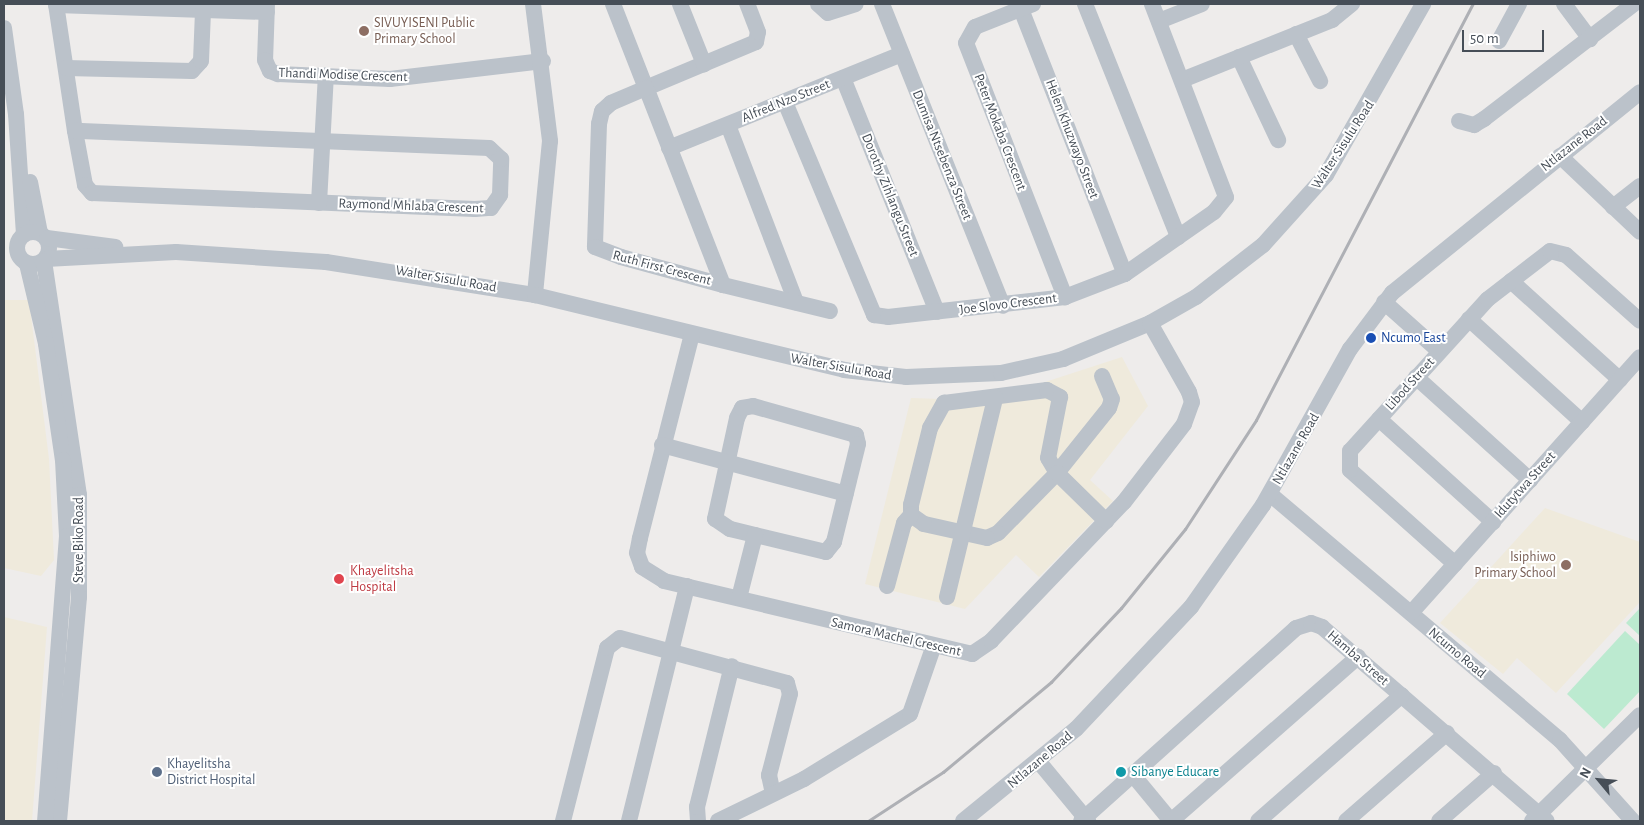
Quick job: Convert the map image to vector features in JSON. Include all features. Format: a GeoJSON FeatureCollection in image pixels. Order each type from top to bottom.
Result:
{"type":"FeatureCollection","features":[{"type":"Feature","properties":{"kind":"street"},"geometry":{"type":"LineString","coordinates":[[56,4],[203,11],[267,8]]}},
{"type":"Feature","properties":{"kind":"street","name":"Raymond Mhlaba Crescent"},"geometry":{"type":"LineString","coordinates":[[56,4],[75,131],[84,184],[92,193],[484,209],[496,205],[501,182],[500,154],[489,148],[75,131]]}},
{"type":"Feature","properties":{"kind":"street"},"geometry":{"type":"LineString","coordinates":[[533,4],[543,61],[548,190],[535,295]]}},
{"type":"Feature","properties":{"kind":"street"},"geometry":{"type":"LineString","coordinates":[[613,4],[723,285]]}},
{"type":"Feature","properties":{"kind":"street"},"geometry":{"type":"LineString","coordinates":[[680,4],[704,64]]}},
{"type":"Feature","properties":{"kind":"street"},"geometry":{"type":"LineString","coordinates":[[646,88],[756,42],[758,32],[747,4]]}},
{"type":"Feature","properties":{"kind":"street"},"geometry":{"type":"LineString","coordinates":[[818,4],[828,13],[856,4]]}},
{"type":"Feature","properties":{"kind":"street","name":"Dumisa Ntsebenza Street"},"geometry":{"type":"LineString","coordinates":[[882,4],[1003,306]]}},
{"type":"Feature","properties":{"kind":"street"},"geometry":{"type":"LineString","coordinates":[[1085,4],[1178,237]]}},
{"type":"Feature","properties":{"kind":"street","name":"Joe Slovo Crescent"},"geometry":{"type":"LineString","coordinates":[[785,102],[871,313],[888,317],[1003,306],[1065,297],[1125,274],[1178,237],[1226,197],[1152,4]]}},
{"type":"Feature","properties":{"kind":"street"},"geometry":{"type":"LineString","coordinates":[[1159,21],[1202,4]]}},
{"type":"Feature","properties":{"kind":"street"},"geometry":{"type":"LineString","coordinates":[[1182,80],[1338,17],[1352,4]]}},
{"type":"Feature","properties":{"kind":"street","name":"Walter Sisulu Road"},"geometry":{"type":"LineString","coordinates":[[4,238],[33,236],[165,252],[326,262],[535,295],[844,370],[937,378],[1034,366],[1095,348],[1150,323],[1235,270],[1289,220],[1345,146],[1423,4]]}},
{"type":"Feature","properties":{"kind":"street"},"geometry":{"type":"LineString","coordinates":[[1499,41],[1519,4]]}},
{"type":"Feature","properties":{"kind":"street"},"geometry":{"type":"LineString","coordinates":[[1564,4],[1590,39]]}},
{"type":"Feature","properties":{"kind":"street"},"geometry":{"type":"LineString","coordinates":[[1459,121],[1474,125],[1484,119],[1634,4]]}},
{"type":"Feature","properties":{"kind":"street","name":"Helen Khuzwayo Street"},"geometry":{"type":"LineString","coordinates":[[1024,5],[1125,274]]}},
{"type":"Feature","properties":{"kind":"street","name":"Peter Mokaba Crescent"},"geometry":{"type":"LineString","coordinates":[[1024,5],[975,27],[966,43],[1065,297]]}},
{"type":"Feature","properties":{"kind":"street","name":"Thandi Modise Crescent"},"geometry":{"type":"LineString","coordinates":[[267,8],[265,60],[270,71],[398,79],[543,61]]}},
{"type":"Feature","properties":{"kind":"street"},"geometry":{"type":"LineString","coordinates":[[66,68],[192,71],[201,61],[203,11]]}},
{"type":"Feature","properties":{"kind":"street"},"geometry":{"type":"LineString","coordinates":[[4,28],[33,236]]}},
{"type":"Feature","properties":{"kind":"street"},"geometry":{"type":"LineString","coordinates":[[1296,34],[1320,80]]}},
{"type":"Feature","properties":{"kind":"street","name":"Alfred Nzo Street"},"geometry":{"type":"LineString","coordinates":[[669,148],[902,54]]}},
{"type":"Feature","properties":{"kind":"street"},"geometry":{"type":"LineString","coordinates":[[1239,57],[1278,140]]}},
{"type":"Feature","properties":{"kind":"street"},"geometry":{"type":"LineString","coordinates":[[319,203],[326,76]]}},
{"type":"Feature","properties":{"kind":"street","name":"Dorothy Zihlangu Street"},"geometry":{"type":"LineString","coordinates":[[843,78],[937,312]]}},
{"type":"Feature","properties":{"kind":"street","name":"Ruth First Crescent"},"geometry":{"type":"LineString","coordinates":[[646,88],[611,103],[600,117],[595,247],[723,285],[830,311]]}},
{"type":"Feature","properties":{"kind":"street","name":"Ntlazane Road"},"geometry":{"type":"LineString","coordinates":[[963,821],[1039,762],[1161,642],[1226,560],[1270,494],[1350,349],[1384,302],[1420,266],[1640,92]]}},
{"type":"Feature","properties":{"kind":"street"},"geometry":{"type":"LineString","coordinates":[[728,125],[796,302]]}},
{"type":"Feature","properties":{"kind":"street"},"geometry":{"type":"LineString","coordinates":[[1560,156],[1640,232]]}},
{"type":"Feature","properties":{"kind":"street"},"geometry":{"type":"LineString","coordinates":[[1614,207],[1640,186]]}},
{"type":"Feature","properties":{"kind":"street","name":"Steve Biko Road"},"geometry":{"type":"LineString","coordinates":[[45,821],[67,527],[63,460],[46,344],[17,258],[33,236],[50,251],[45,260],[79,495],[79,597],[59,821]]}},
{"type":"Feature","properties":{"kind":"street","name":"Libod Street"},"geometry":{"type":"LineString","coordinates":[[1455,564],[1347,464],[1350,451],[1469,319],[1543,255],[1558,251],[1640,321]]}},
{"type":"Feature","properties":{"kind":"street","name":"Walter Sisulu Road"},"geometry":{"type":"LineString","coordinates":[[17,258],[45,260],[165,252]]}},
{"type":"Feature","properties":{"kind":"street"},"geometry":{"type":"LineString","coordinates":[[1511,281],[1620,380]]}},
{"type":"Feature","properties":{"kind":"street"},"geometry":{"type":"LineString","coordinates":[[1384,302],[1439,351]]}},
{"type":"Feature","properties":{"kind":"street"},"geometry":{"type":"LineString","coordinates":[[1469,319],[1582,422]]}},
{"type":"Feature","properties":{"kind":"street","name":"Samora Machel Crescent"},"geometry":{"type":"LineString","coordinates":[[692,334],[662,445],[638,561],[654,578],[957,654],[979,651],[1106,521],[1169,446],[1189,414],[1189,392],[1150,323]]}},
{"type":"Feature","properties":{"kind":"street","name":"Idutytwa Street"},"geometry":{"type":"LineString","coordinates":[[1410,613],[1640,357]]}},
{"type":"Feature","properties":{"kind":"street"},"geometry":{"type":"LineString","coordinates":[[911,515],[924,524],[964,534],[987,538],[998,534],[1057,473],[1109,408],[1112,399],[1102,376]]}},
{"type":"Feature","properties":{"kind":"street"},"geometry":{"type":"LineString","coordinates":[[1416,377],[1530,480]]}},
{"type":"Feature","properties":{"kind":"street"},"geometry":{"type":"LineString","coordinates":[[887,586],[904,523],[911,515],[936,412],[944,403],[1047,390],[1060,397],[1048,447],[1048,458],[1057,473],[1106,521]]}},
{"type":"Feature","properties":{"kind":"street"},"geometry":{"type":"LineString","coordinates":[[947,597],[964,534],[995,398]]}},
{"type":"Feature","properties":{"kind":"street"},"geometry":{"type":"LineString","coordinates":[[747,405],[848,429],[856,435],[858,444],[834,542],[826,552],[755,535],[715,519],[726,463],[737,418],[747,405]]}},
{"type":"Feature","properties":{"kind":"street"},"geometry":{"type":"LineString","coordinates":[[1378,419],[1493,522]]}},
{"type":"Feature","properties":{"kind":"street"},"geometry":{"type":"LineString","coordinates":[[662,445],[846,494]]}},
{"type":"Feature","properties":{"kind":"street","name":"Ncumo Road"},"geometry":{"type":"LineString","coordinates":[[1270,494],[1589,769],[1633,821]]}},
{"type":"Feature","properties":{"kind":"street"},"geometry":{"type":"LineString","coordinates":[[739,598],[755,535]]}},
{"type":"Feature","properties":{"kind":"street"},"geometry":{"type":"LineString","coordinates":[[629,821],[687,586]]}},
{"type":"Feature","properties":{"kind":"street","name":"Hamba Street"},"geometry":{"type":"LineString","coordinates":[[1085,820],[1300,626],[1322,627],[1494,773],[1540,818]]}},
{"type":"Feature","properties":{"kind":"street"},"geometry":{"type":"LineString","coordinates":[[563,821],[610,643],[628,639],[784,680],[790,686],[768,775],[773,794]]}},
{"type":"Feature","properties":{"kind":"street"},"geometry":{"type":"LineString","coordinates":[[718,821],[839,760],[910,714],[933,648]]}},
{"type":"Feature","properties":{"kind":"street"},"geometry":{"type":"LineString","coordinates":[[1133,775],[1171,821],[1358,657]]}},
{"type":"Feature","properties":{"kind":"street"},"geometry":{"type":"LineString","coordinates":[[698,821],[697,807],[732,666]]}},
{"type":"Feature","properties":{"kind":"street"},"geometry":{"type":"LineString","coordinates":[[1258,821],[1402,695]]}},
{"type":"Feature","properties":{"kind":"street"},"geometry":{"type":"LineString","coordinates":[[1540,818],[1640,715]]}},
{"type":"Feature","properties":{"kind":"street"},"geometry":{"type":"LineString","coordinates":[[1346,821],[1447,734]]}},
{"type":"Feature","properties":{"kind":"street"},"geometry":{"type":"LineString","coordinates":[[1039,762],[1085,820]]}},
{"type":"Feature","properties":{"kind":"street"},"geometry":{"type":"LineString","coordinates":[[1439,821],[1494,773]]}},
{"type":"Feature","properties":{"kind":"green space"},"geometry":{"type":"Polygon","coordinates":[[[1640,608],[1640,636],[1626,623],[1640,608]]]}},
{"type":"Feature","properties":{"kind":"green space"},"geometry":{"type":"Polygon","coordinates":[[[1625,631],[1640,645],[1640,691],[1604,729],[1567,694],[1625,631]]]}},
{"type":"Feature","properties":{"kind":"sand"},"geometry":{"type":"Polygon","coordinates":[[[4,300],[29,300],[49,459],[54,560],[41,576],[4,568],[4,300]]]}},
{"type":"Feature","properties":{"kind":"sand"},"geometry":{"type":"Polygon","coordinates":[[[1122,357],[1148,406],[1090,480],[1113,501],[1039,577],[1016,555],[965,609],[865,584],[911,398],[971,400],[1039,384],[1122,357]]]}},
{"type":"Feature","properties":{"kind":"sand"},"geometry":{"type":"Polygon","coordinates":[[[1545,508],[1640,542],[1640,602],[1556,693],[1517,658],[1503,674],[1440,623],[1545,508]]]}},
{"type":"Feature","properties":{"kind":"sand"},"geometry":{"type":"Polygon","coordinates":[[[4,617],[47,627],[32,821],[4,821],[4,617]]]}},
{"type":"Feature","properties":{"kind":"railway"},"geometry":{"type":"LineString","coordinates":[[868,821],[943,772],[1051,682],[1121,608],[1185,529],[1256,420],[1473,4]]}},
{"type":"Feature","properties":{"kind":"place","name":"SIVUYISENI Public Primary School"},"geometry":{"type":"Point","coordinates":[364,31]}},
{"type":"Feature","properties":{"kind":"place","name":"Ncumo East"},"geometry":{"type":"Point","coordinates":[1371,338]}},
{"type":"Feature","properties":{"kind":"place","name":"Isiphiwo Primary School"},"geometry":{"type":"Point","coordinates":[1566,565]}},
{"type":"Feature","properties":{"kind":"place","name":"Khayelitsha Hospital"},"geometry":{"type":"Point","coordinates":[339,579]}},
{"type":"Feature","properties":{"kind":"place","name":"Khayelitsha District Hospital"},"geometry":{"type":"Point","coordinates":[157,772]}},
{"type":"Feature","properties":{"kind":"place","name":"Sibanye Educare"},"geometry":{"type":"Point","coordinates":[1121,772]}}]}
